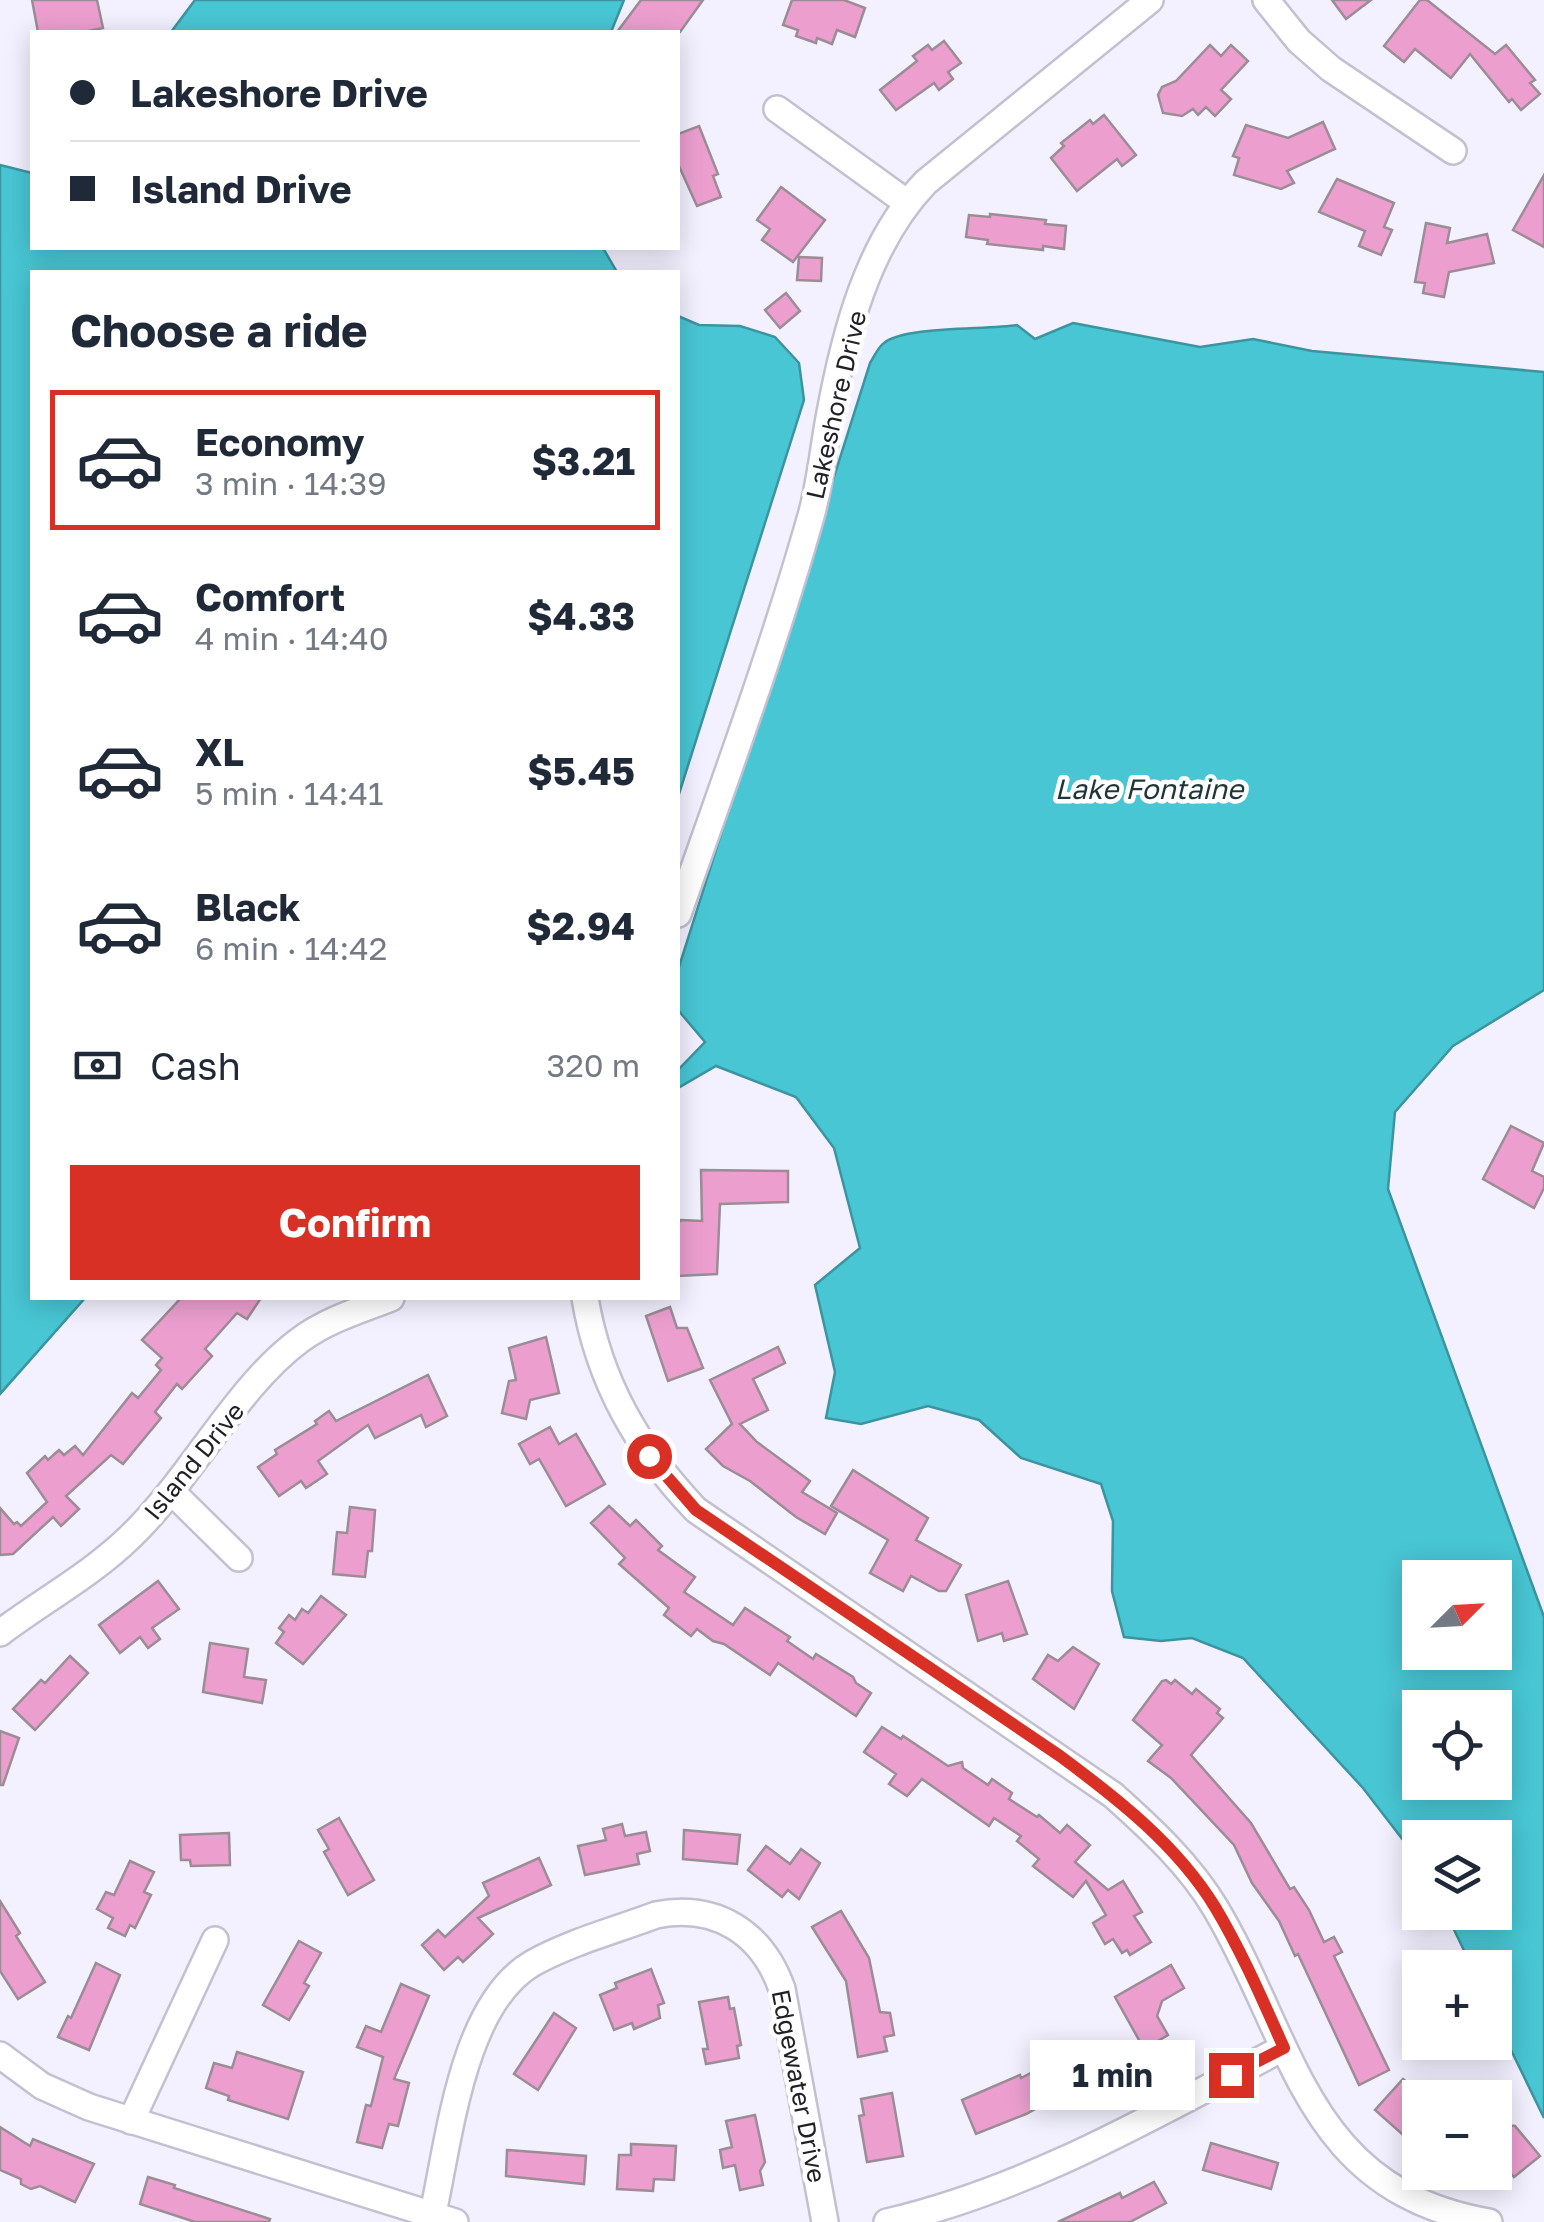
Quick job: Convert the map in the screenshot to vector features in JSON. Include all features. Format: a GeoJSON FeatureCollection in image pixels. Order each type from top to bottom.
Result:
{"type":"FeatureCollection","features":[{"type":"Feature","properties":{"kind":"street","name":"Lakeshore Drive"},"geometry":{"type":"LineString","coordinates":[[680,908],[811,516],[835,388],[864,287],[885,236],[906,202],[974,141],[1150,0]]}},
{"type":"Feature","properties":{"kind":"street"},"geometry":{"type":"LineString","coordinates":[[1266,0],[1299,41],[1332,69],[1453,151]]}},
{"type":"Feature","properties":{"kind":"street"},"geometry":{"type":"LineString","coordinates":[[777,109],[906,202]]}},
{"type":"Feature","properties":{"kind":"street","name":"Island Drive"},"geometry":{"type":"LineString","coordinates":[[0,1634],[128,1540],[172,1492],[279,1358],[323,1326],[385,1300]]}},
{"type":"Feature","properties":{"kind":"street"},"geometry":{"type":"LineString","coordinates":[[585,1300],[611,1391],[649,1456],[696,1510],[1060,1756],[1143,1822],[1176,1856],[1214,1906],[1318,2114],[1332,2133],[1386,2185],[1420,2204],[1489,2222]]}},
{"type":"Feature","properties":{"kind":"street"},"geometry":{"type":"LineString","coordinates":[[172,1492],[240,1558]]}},
{"type":"Feature","properties":{"kind":"street","name":"Edgewater Drive"},"geometry":{"type":"LineString","coordinates":[[439,2220],[471,2048],[483,2017],[498,1995],[532,1964],[558,1952],[656,1915],[695,1912],[737,1926],[766,1954],[775,1970],[782,1989],[825,2222]]}},
{"type":"Feature","properties":{"kind":"street"},"geometry":{"type":"LineString","coordinates":[[131,2121],[216,1940]]}},
{"type":"Feature","properties":{"kind":"street"},"geometry":{"type":"LineString","coordinates":[[887,2222],[982,2194],[1047,2169],[1284,2048]]}},
{"type":"Feature","properties":{"kind":"street"},"geometry":{"type":"LineString","coordinates":[[0,2055],[53,2092],[439,2220]]}},
{"type":"Feature","properties":{"kind":"water"},"geometry":{"type":"Polygon","coordinates":[[[195,0],[624,0],[612,30],[172,30],[195,0]]]}},
{"type":"Feature","properties":{"kind":"water"},"geometry":{"type":"Polygon","coordinates":[[[0,165],[30,172],[30,250],[604,250],[616,270],[30,270],[30,1300],[83,1300],[0,1394],[0,165]]]}},
{"type":"Feature","properties":{"kind":"water"},"geometry":{"type":"Polygon","coordinates":[[[680,317],[699,325],[740,326],[775,337],[799,363],[804,400],[680,791],[680,317]]]}},
{"type":"Feature","properties":{"kind":"water","name":"Lake Fontaine"},"geometry":{"type":"Polygon","coordinates":[[[1073,323],[1200,347],[1253,339],[1312,351],[1544,372],[1544,990],[1453,1046],[1395,1112],[1388,1189],[1544,1617],[1544,2118],[1512,2052],[1512,1950],[1464,1950],[1454,1930],[1512,1930],[1512,1820],[1402,1820],[1402,1839],[1363,1788],[1243,1658],[1192,1638],[1161,1641],[1124,1637],[1112,1591],[1113,1521],[1101,1484],[1021,1458],[979,1420],[928,1406],[861,1424],[826,1418],[835,1372],[815,1285],[860,1248],[834,1148],[796,1097],[716,1066],[680,1087],[680,1068],[705,1042],[680,1012],[680,964],[870,363],[884,343],[894,338],[1017,325],[1035,339],[1073,323]]]}},
{"type":"Feature","properties":{"kind":"building"},"geometry":{"type":"Polygon","coordinates":[[[32,0],[97,0],[103,28],[38,30],[32,0]]]}},
{"type":"Feature","properties":{"kind":"building"},"geometry":{"type":"Polygon","coordinates":[[[641,0],[703,0],[680,32],[618,30],[641,0]]]}},
{"type":"Feature","properties":{"kind":"building"},"geometry":{"type":"Polygon","coordinates":[[[792,0],[844,0],[865,8],[855,37],[837,30],[832,44],[817,38],[816,43],[796,36],[798,30],[783,25],[792,0]]]}},
{"type":"Feature","properties":{"kind":"building"},"geometry":{"type":"Polygon","coordinates":[[[1332,0],[1371,0],[1346,19],[1332,0]]]}},
{"type":"Feature","properties":{"kind":"building"},"geometry":{"type":"Polygon","coordinates":[[[1420,0],[1427,0],[1495,54],[1506,45],[1535,80],[1530,83],[1540,94],[1521,110],[1512,99],[1509,102],[1470,54],[1451,78],[1415,49],[1404,62],[1384,46],[1420,0]]]}},
{"type":"Feature","properties":{"kind":"building"},"geometry":{"type":"Polygon","coordinates":[[[944,41],[961,63],[948,72],[953,79],[939,90],[934,83],[896,110],[880,90],[917,61],[913,56],[928,45],[932,50],[944,41]]]}},
{"type":"Feature","properties":{"kind":"building"},"geometry":{"type":"Polygon","coordinates":[[[1210,45],[1221,56],[1231,45],[1248,61],[1221,90],[1231,99],[1215,116],[1206,107],[1198,115],[1193,109],[1182,116],[1163,113],[1158,95],[1162,87],[1176,81],[1210,45]]]}},
{"type":"Feature","properties":{"kind":"building"},"geometry":{"type":"Polygon","coordinates":[[[1104,115],[1136,155],[1122,166],[1117,159],[1077,191],[1051,158],[1064,146],[1061,143],[1090,120],[1093,124],[1104,115]]]}},
{"type":"Feature","properties":{"kind":"building"},"geometry":{"type":"Polygon","coordinates":[[[1323,122],[1335,149],[1287,171],[1294,183],[1281,189],[1234,175],[1239,158],[1233,156],[1246,125],[1288,138],[1323,122]]]}},
{"type":"Feature","properties":{"kind":"building"},"geometry":{"type":"Polygon","coordinates":[[[699,126],[718,174],[713,176],[721,197],[697,206],[680,168],[680,133],[699,126]]]}},
{"type":"Feature","properties":{"kind":"building"},"geometry":{"type":"Polygon","coordinates":[[[1544,175],[1544,247],[1513,230],[1544,175]]]}},
{"type":"Feature","properties":{"kind":"building"},"geometry":{"type":"Polygon","coordinates":[[[1337,179],[1394,203],[1384,227],[1392,230],[1381,255],[1359,246],[1365,231],[1319,212],[1337,179]]]}},
{"type":"Feature","properties":{"kind":"building"},"geometry":{"type":"Polygon","coordinates":[[[781,187],[825,220],[793,262],[762,240],[770,229],[757,220],[781,187]]]}},
{"type":"Feature","properties":{"kind":"building"},"geometry":{"type":"Polygon","coordinates":[[[990,214],[1066,226],[1064,249],[987,244],[988,240],[966,237],[969,215],[990,214]]]}},
{"type":"Feature","properties":{"kind":"building"},"geometry":{"type":"Polygon","coordinates":[[[1426,223],[1450,228],[1447,243],[1487,234],[1494,263],[1449,272],[1444,297],[1423,293],[1425,283],[1415,282],[1426,223]]]}},
{"type":"Feature","properties":{"kind":"building"},"geometry":{"type":"Polygon","coordinates":[[[799,257],[822,258],[821,281],[797,280],[799,257]]]}},
{"type":"Feature","properties":{"kind":"building"},"geometry":{"type":"Polygon","coordinates":[[[786,293],[800,311],[780,328],[765,310],[786,293]]]}},
{"type":"Feature","properties":{"kind":"building"},"geometry":{"type":"Polygon","coordinates":[[[1511,1126],[1544,1143],[1532,1171],[1544,1177],[1544,1188],[1534,1208],[1483,1179],[1511,1126]]]}},
{"type":"Feature","properties":{"kind":"building"},"geometry":{"type":"Polygon","coordinates":[[[701,1170],[788,1171],[788,1202],[720,1204],[717,1274],[680,1276],[680,1221],[702,1221],[701,1170]]]}},
{"type":"Feature","properties":{"kind":"building"},"geometry":{"type":"Polygon","coordinates":[[[179,1300],[260,1300],[247,1319],[237,1313],[205,1349],[212,1356],[182,1389],[177,1384],[155,1412],[161,1418],[123,1464],[111,1455],[66,1496],[79,1509],[61,1526],[53,1517],[13,1554],[0,1555],[0,1508],[14,1524],[21,1526],[47,1502],[27,1473],[45,1456],[48,1460],[59,1450],[64,1455],[75,1446],[83,1455],[132,1393],[138,1398],[161,1370],[156,1365],[162,1358],[142,1340],[179,1300]]]}},
{"type":"Feature","properties":{"kind":"building"},"geometry":{"type":"Polygon","coordinates":[[[670,1307],[677,1328],[687,1328],[703,1368],[668,1381],[646,1316],[670,1307]]]}},
{"type":"Feature","properties":{"kind":"building"},"geometry":{"type":"Polygon","coordinates":[[[546,1337],[559,1393],[530,1400],[526,1419],[502,1413],[509,1381],[516,1380],[509,1348],[546,1337]]]}},
{"type":"Feature","properties":{"kind":"building"},"geometry":{"type":"Polygon","coordinates":[[[778,1347],[785,1363],[753,1379],[768,1410],[740,1424],[757,1442],[810,1481],[802,1492],[837,1513],[825,1534],[723,1466],[706,1449],[732,1424],[710,1380],[778,1347]]]}},
{"type":"Feature","properties":{"kind":"building"},"geometry":{"type":"Polygon","coordinates":[[[428,1375],[447,1416],[426,1427],[421,1415],[375,1438],[368,1425],[318,1461],[327,1474],[306,1488],[301,1481],[279,1496],[258,1467],[329,1411],[336,1421],[428,1375]]]}},
{"type":"Feature","properties":{"kind":"building"},"geometry":{"type":"Polygon","coordinates":[[[550,1427],[559,1444],[576,1434],[605,1484],[566,1506],[539,1459],[530,1464],[519,1444],[550,1427]]]}},
{"type":"Feature","properties":{"kind":"building"},"geometry":{"type":"Polygon","coordinates":[[[853,1470],[928,1518],[916,1540],[961,1565],[946,1591],[911,1576],[903,1591],[870,1573],[888,1540],[831,1506],[853,1470]]]}},
{"type":"Feature","properties":{"kind":"building"},"geometry":{"type":"Polygon","coordinates":[[[609,1506],[630,1526],[636,1520],[662,1546],[658,1550],[695,1577],[684,1592],[733,1625],[745,1608],[790,1637],[787,1641],[813,1659],[816,1654],[853,1677],[871,1693],[856,1716],[778,1663],[770,1675],[697,1629],[691,1636],[664,1615],[669,1608],[619,1564],[625,1558],[591,1523],[609,1506]]]}},
{"type":"Feature","properties":{"kind":"building"},"geometry":{"type":"Polygon","coordinates":[[[350,1507],[375,1510],[372,1551],[368,1551],[365,1577],[333,1574],[337,1532],[347,1533],[350,1507]]]}},
{"type":"Feature","properties":{"kind":"building"},"geometry":{"type":"Polygon","coordinates":[[[158,1581],[179,1609],[152,1628],[160,1639],[148,1648],[140,1637],[120,1653],[99,1625],[158,1581]]]}},
{"type":"Feature","properties":{"kind":"building"},"geometry":{"type":"Polygon","coordinates":[[[1008,1581],[1027,1634],[1004,1641],[1002,1633],[978,1641],[966,1595],[1008,1581]]]}},
{"type":"Feature","properties":{"kind":"building"},"geometry":{"type":"Polygon","coordinates":[[[321,1596],[346,1615],[303,1664],[276,1643],[284,1632],[279,1628],[289,1615],[295,1620],[302,1609],[308,1613],[321,1596]]]}},
{"type":"Feature","properties":{"kind":"building"},"geometry":{"type":"Polygon","coordinates":[[[210,1643],[248,1649],[244,1677],[266,1680],[262,1703],[203,1692],[210,1643]]]}},
{"type":"Feature","properties":{"kind":"building"},"geometry":{"type":"Polygon","coordinates":[[[1073,1647],[1099,1664],[1074,1709],[1033,1679],[1048,1655],[1058,1661],[1073,1647]]]}},
{"type":"Feature","properties":{"kind":"building"},"geometry":{"type":"Polygon","coordinates":[[[70,1656],[88,1673],[35,1730],[13,1709],[70,1656]]]}},
{"type":"Feature","properties":{"kind":"building"},"geometry":{"type":"Polygon","coordinates":[[[1166,1680],[1171,1684],[1175,1680],[1192,1694],[1196,1689],[1220,1709],[1217,1713],[1223,1718],[1191,1755],[1251,1823],[1290,1889],[1294,1887],[1309,1910],[1324,1942],[1334,1937],[1342,1952],[1334,1956],[1389,2070],[1359,2085],[1298,1954],[1295,1956],[1279,1921],[1252,1883],[1234,1845],[1171,1778],[1148,1761],[1162,1745],[1133,1720],[1166,1680]]]}},
{"type":"Feature","properties":{"kind":"building"},"geometry":{"type":"Polygon","coordinates":[[[882,1727],[948,1766],[962,1762],[963,1768],[988,1785],[992,1779],[1012,1793],[1009,1799],[1039,1815],[1060,1833],[1067,1825],[1090,1845],[1075,1862],[1108,1890],[1123,1881],[1142,1912],[1134,1916],[1151,1942],[1130,1955],[1127,1950],[1122,1953],[1113,1939],[1105,1944],[1093,1923],[1106,1915],[1086,1881],[1073,1897],[1033,1866],[1039,1859],[1017,1841],[1021,1836],[994,1818],[989,1826],[922,1779],[907,1796],[889,1784],[896,1774],[864,1752],[882,1727]]]}},
{"type":"Feature","properties":{"kind":"building"},"geometry":{"type":"Polygon","coordinates":[[[0,1731],[19,1738],[3,1785],[0,1785],[0,1731]]]}},
{"type":"Feature","properties":{"kind":"building"},"geometry":{"type":"Polygon","coordinates":[[[339,1818],[374,1880],[348,1895],[324,1852],[329,1849],[318,1830],[339,1818]]]}},
{"type":"Feature","properties":{"kind":"building"},"geometry":{"type":"Polygon","coordinates":[[[622,1824],[625,1836],[646,1832],[650,1851],[637,1854],[639,1864],[585,1875],[578,1846],[606,1840],[603,1829],[622,1824]]]}},
{"type":"Feature","properties":{"kind":"building"},"geometry":{"type":"Polygon","coordinates":[[[684,1830],[740,1835],[737,1864],[683,1859],[684,1830]]]}},
{"type":"Feature","properties":{"kind":"building"},"geometry":{"type":"Polygon","coordinates":[[[229,1833],[230,1865],[191,1866],[190,1860],[181,1860],[180,1835],[229,1833]]]}},
{"type":"Feature","properties":{"kind":"building"},"geometry":{"type":"Polygon","coordinates":[[[766,1846],[790,1864],[801,1849],[820,1863],[799,1899],[788,1890],[782,1897],[748,1870],[766,1846]]]}},
{"type":"Feature","properties":{"kind":"building"},"geometry":{"type":"Polygon","coordinates":[[[539,1858],[551,1885],[478,1918],[493,1934],[463,1962],[458,1957],[444,1970],[422,1945],[438,1930],[445,1937],[489,1896],[483,1883],[539,1858]]]}},
{"type":"Feature","properties":{"kind":"building"},"geometry":{"type":"Polygon","coordinates":[[[130,1861],[154,1872],[144,1892],[151,1895],[135,1928],[130,1925],[125,1936],[108,1928],[113,1918],[97,1909],[106,1892],[114,1895],[130,1861]]]}},
{"type":"Feature","properties":{"kind":"building"},"geometry":{"type":"Polygon","coordinates":[[[0,1901],[20,1933],[16,1936],[45,1982],[18,1999],[0,1971],[0,1901]]]}},
{"type":"Feature","properties":{"kind":"building"},"geometry":{"type":"Polygon","coordinates":[[[841,1911],[869,1958],[880,2012],[890,2013],[894,2035],[884,2037],[887,2051],[858,2057],[846,1981],[812,1927],[841,1911]]]}},
{"type":"Feature","properties":{"kind":"building"},"geometry":{"type":"Polygon","coordinates":[[[299,1941],[321,1953],[304,1983],[309,1986],[289,2020],[263,2005],[299,1941]]]}},
{"type":"Feature","properties":{"kind":"building"},"geometry":{"type":"Polygon","coordinates":[[[96,1963],[120,1975],[89,2050],[58,2037],[96,1963]]]}},
{"type":"Feature","properties":{"kind":"building"},"geometry":{"type":"Polygon","coordinates":[[[1171,1965],[1184,1988],[1162,2001],[1157,2016],[1168,2035],[1144,2049],[1115,1997],[1171,1965]]]}},
{"type":"Feature","properties":{"kind":"building"},"geometry":{"type":"Polygon","coordinates":[[[651,1969],[664,2003],[658,2005],[660,2018],[634,2029],[632,2023],[614,2030],[600,1995],[617,1988],[615,1983],[651,1969]]]}},
{"type":"Feature","properties":{"kind":"building"},"geometry":{"type":"Polygon","coordinates":[[[401,1984],[429,1996],[394,2079],[409,2083],[398,2126],[389,2124],[382,2148],[357,2142],[383,2057],[357,2047],[366,2026],[381,2032],[401,1984]]]}},
{"type":"Feature","properties":{"kind":"building"},"geometry":{"type":"Polygon","coordinates":[[[728,1997],[741,2045],[737,2046],[739,2058],[706,2064],[703,2049],[708,2049],[699,2002],[728,1997]]]}},
{"type":"Feature","properties":{"kind":"building"},"geometry":{"type":"Polygon","coordinates":[[[554,2013],[576,2028],[538,2090],[514,2074],[554,2013]]]}},
{"type":"Feature","properties":{"kind":"building"},"geometry":{"type":"Polygon","coordinates":[[[1085,2045],[1099,2074],[1026,2114],[976,2134],[962,2100],[1020,2075],[1021,2078],[1085,2045]]]}},
{"type":"Feature","properties":{"kind":"building"},"geometry":{"type":"Polygon","coordinates":[[[237,2052],[303,2072],[288,2119],[228,2100],[229,2096],[206,2088],[214,2063],[232,2068],[237,2052]]]}},
{"type":"Feature","properties":{"kind":"building"},"geometry":{"type":"Polygon","coordinates":[[[1402,2080],[1402,2134],[1375,2110],[1402,2080]]]}},
{"type":"Feature","properties":{"kind":"building"},"geometry":{"type":"Polygon","coordinates":[[[892,2093],[903,2156],[867,2162],[859,2116],[864,2115],[861,2099],[892,2093]]]}},
{"type":"Feature","properties":{"kind":"building"},"geometry":{"type":"Polygon","coordinates":[[[755,2115],[765,2162],[760,2171],[763,2185],[740,2190],[735,2165],[723,2168],[720,2150],[732,2147],[726,2121],[755,2115]]]}},
{"type":"Feature","properties":{"kind":"building"},"geometry":{"type":"Polygon","coordinates":[[[1512,2126],[1540,2156],[1512,2175],[1512,2126]]]}},
{"type":"Feature","properties":{"kind":"building"},"geometry":{"type":"Polygon","coordinates":[[[0,2127],[30,2146],[33,2139],[94,2164],[75,2202],[40,2186],[31,2189],[21,2184],[21,2179],[0,2170],[0,2127]]]}},
{"type":"Feature","properties":{"kind":"building"},"geometry":{"type":"Polygon","coordinates":[[[1211,2143],[1278,2163],[1271,2189],[1203,2170],[1211,2143]]]}},
{"type":"Feature","properties":{"kind":"building"},"geometry":{"type":"Polygon","coordinates":[[[631,2144],[676,2146],[674,2180],[654,2179],[653,2191],[617,2189],[619,2155],[631,2155],[631,2144]]]}},
{"type":"Feature","properties":{"kind":"building"},"geometry":{"type":"Polygon","coordinates":[[[507,2150],[586,2156],[584,2184],[506,2176],[507,2150]]]}},
{"type":"Feature","properties":{"kind":"building"},"geometry":{"type":"Polygon","coordinates":[[[148,2177],[270,2219],[269,2222],[195,2222],[140,2204],[148,2177]]]}},
{"type":"Feature","properties":{"kind":"building"},"geometry":{"type":"Polygon","coordinates":[[[1154,2182],[1166,2203],[1130,2222],[1058,2222],[1120,2193],[1122,2198],[1154,2182]]]}},
{"type":"Feature","properties":{"kind":"route"},"geometry":{"type":"LineString","coordinates":[[649,1456],[696,1510],[1060,1756],[1113,1795],[1167,1846],[1214,1906],[1284,2048],[1231,2075]]}}]}
